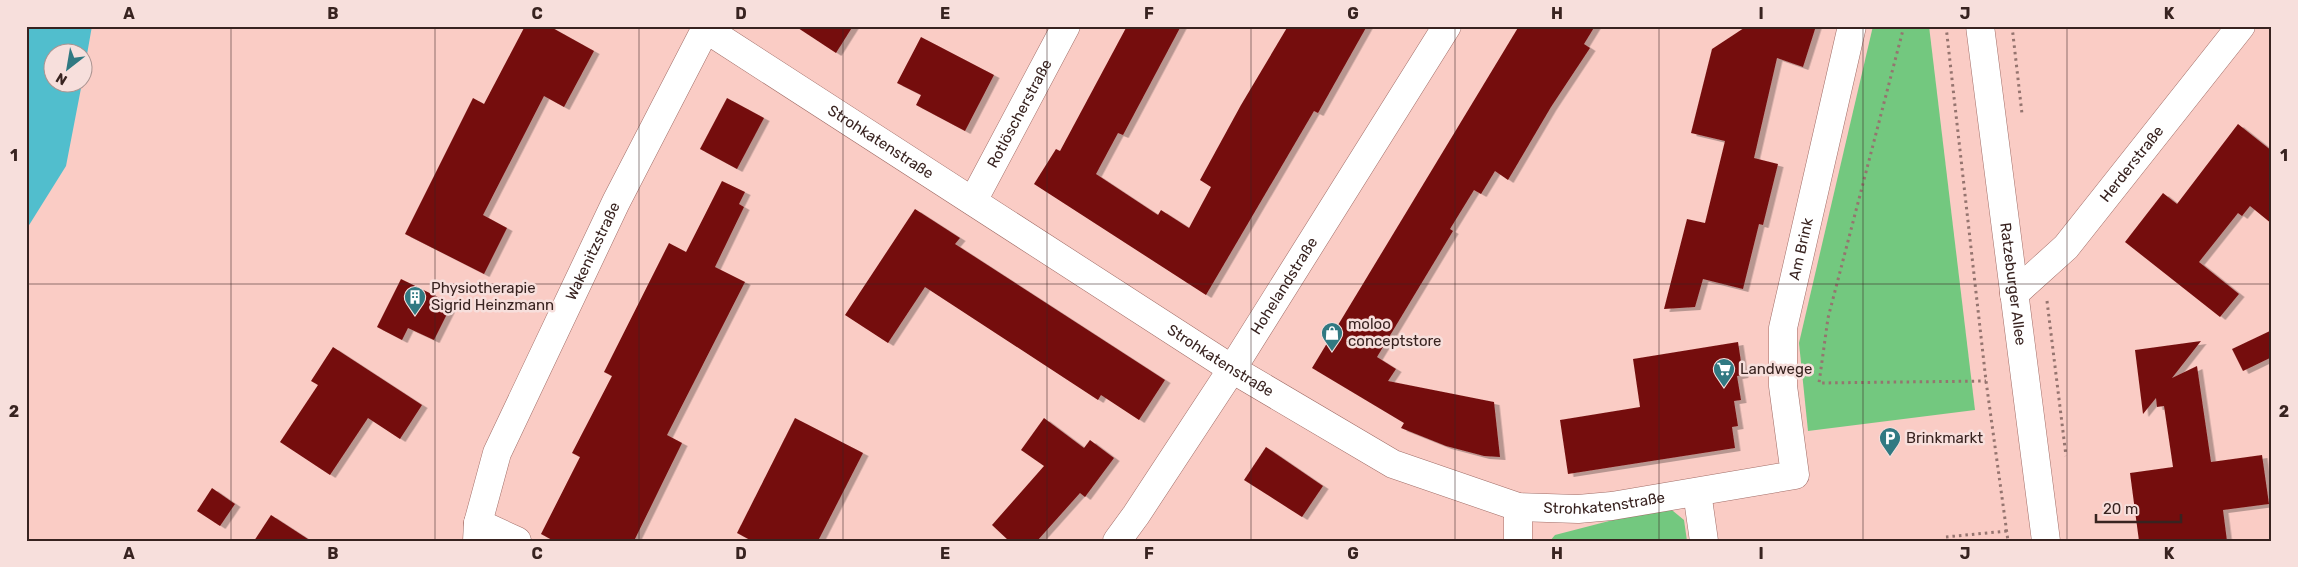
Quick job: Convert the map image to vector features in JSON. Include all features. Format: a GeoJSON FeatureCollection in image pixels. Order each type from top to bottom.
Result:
{"type":"FeatureCollection","features":[{"type":"Feature","properties":{"kind":"street","name":"Rotlöscherstraße"},"geometry":{"type":"LineString","coordinates":[[973,201],[1066,26]]}},
{"type":"Feature","properties":{"kind":"street","name":"Hohelandstraße"},"geometry":{"type":"LineString","coordinates":[[1117,541],[1232,369],[1446,26]]}},
{"type":"Feature","properties":{"kind":"street","name":"Am Brink"},"geometry":{"type":"LineString","coordinates":[[1796,475],[1783,386],[1783,328],[1852,26]]}},
{"type":"Feature","properties":{"kind":"street","name":"Ratzeburger Allee"},"geometry":{"type":"LineString","coordinates":[[1980,26],[2046,541]]}},
{"type":"Feature","properties":{"kind":"street","name":"Herderstraße"},"geometry":{"type":"LineString","coordinates":[[2014,294],[2066,247],[2241,26]]}},
{"type":"Feature","properties":{"kind":"street","name":"Strohkatenstraße"},"geometry":{"type":"LineString","coordinates":[[706,28],[1232,369],[1393,464],[1518,507],[1578,509],[1612,506],[1796,475]]}},
{"type":"Feature","properties":{"kind":"street","name":"Wakenitzstraße"},"geometry":{"type":"LineString","coordinates":[[478,532],[497,453],[616,202],[706,28]]}},
{"type":"Feature","properties":{"kind":"street"},"geometry":{"type":"LineString","coordinates":[[1697,492],[1704,541]]}},
{"type":"Feature","properties":{"kind":"street"},"geometry":{"type":"LineString","coordinates":[[1518,507],[1518,541]]}},
{"type":"Feature","properties":{"kind":"street"},"geometry":{"type":"LineString","coordinates":[[478,532],[517,541]]}},
{"type":"Feature","properties":{"kind":"path"},"geometry":{"type":"LineString","coordinates":[[1904,26],[1828,318],[1819,383],[1986,382]]}},
{"type":"Feature","properties":{"kind":"path"},"geometry":{"type":"LineString","coordinates":[[1946,26],[1986,382],[2008,541]]}},
{"type":"Feature","properties":{"kind":"path"},"geometry":{"type":"LineString","coordinates":[[1946,537],[2007,531]]}},
{"type":"Feature","properties":{"kind":"green space"},"geometry":{"type":"Polygon","coordinates":[[[1873,26],[1929,26],[1975,410],[1808,431],[1799,343],[1873,26]]]}},
{"type":"Feature","properties":{"kind":"green space"},"geometry":{"type":"Polygon","coordinates":[[[1667,506],[1684,520],[1687,541],[1550,541],[1555,535],[1667,506]]]}},
{"type":"Feature","properties":{"kind":"water"},"geometry":{"type":"Polygon","coordinates":[[[26,26],[92,26],[89,42],[42,42],[42,92],[80,92],[66,166],[26,230],[26,26]]]}},
{"type":"Feature","properties":{"kind":"building"},"geometry":{"type":"Polygon","coordinates":[[[525,26],[549,26],[594,51],[564,107],[544,96],[483,215],[507,228],[484,274],[405,234],[473,98],[484,104],[525,26]]]}},
{"type":"Feature","properties":{"kind":"building"},"geometry":{"type":"Polygon","coordinates":[[[795,26],[853,26],[836,53],[795,26]]]}},
{"type":"Feature","properties":{"kind":"building"},"geometry":{"type":"Polygon","coordinates":[[[1127,26],[1181,26],[1123,135],[1118,133],[1096,174],[1158,215],[1161,210],[1189,228],[1211,187],[1200,180],[1241,105],[1288,26],[1367,26],[1318,113],[1314,111],[1206,295],[1034,184],[1056,149],[1060,151],[1127,26]]]}},
{"type":"Feature","properties":{"kind":"building"},"geometry":{"type":"Polygon","coordinates":[[[1519,26],[1595,26],[1584,44],[1590,48],[1551,107],[1508,180],[1495,171],[1481,194],[1474,190],[1450,229],[1453,231],[1377,357],[1396,369],[1388,381],[1494,402],[1500,457],[1484,456],[1446,446],[1401,428],[1404,423],[1312,368],[1519,26]]]}},
{"type":"Feature","properties":{"kind":"building"},"geometry":{"type":"Polygon","coordinates":[[[1747,26],[1816,26],[1803,67],[1777,58],[1754,158],[1778,164],[1763,225],[1759,224],[1743,289],[1703,279],[1695,307],[1664,309],[1687,219],[1705,223],[1725,141],[1691,133],[1712,49],[1747,26]]]}},
{"type":"Feature","properties":{"kind":"building"},"geometry":{"type":"Polygon","coordinates":[[[921,37],[994,75],[965,131],[916,105],[921,95],[897,83],[921,37]]]}},
{"type":"Feature","properties":{"kind":"building"},"geometry":{"type":"Polygon","coordinates":[[[727,98],[764,118],[737,169],[700,149],[727,98]]]}},
{"type":"Feature","properties":{"kind":"building"},"geometry":{"type":"Polygon","coordinates":[[[2238,124],[2272,151],[2272,224],[2250,206],[2242,216],[2238,213],[2199,262],[2239,294],[2220,317],[2125,242],[2163,193],[2177,204],[2238,124]]]}},
{"type":"Feature","properties":{"kind":"building"},"geometry":{"type":"Polygon","coordinates":[[[722,181],[745,192],[739,204],[744,207],[715,267],[745,282],[667,435],[682,443],[634,541],[554,541],[541,534],[580,457],[572,453],[612,376],[604,372],[669,243],[686,252],[722,181]]]}},
{"type":"Feature","properties":{"kind":"building"},"geometry":{"type":"Polygon","coordinates":[[[915,209],[960,238],[955,244],[1165,380],[1139,420],[1101,395],[1098,400],[925,287],[888,343],[845,315],[915,209]]]}},
{"type":"Feature","properties":{"kind":"building","name":"Physiotherapie Sigrid Heinzmann"},"geometry":{"type":"Polygon","coordinates":[[[401,279],[452,304],[434,340],[408,328],[402,340],[377,327],[401,279]]]}},
{"type":"Feature","properties":{"kind":"building"},"geometry":{"type":"Polygon","coordinates":[[[2272,330],[2272,357],[2243,371],[2232,349],[2272,330]]]}},
{"type":"Feature","properties":{"kind":"building"},"geometry":{"type":"Polygon","coordinates":[[[2201,341],[2172,378],[2197,366],[2211,462],[2262,455],[2269,504],[2223,510],[2227,541],[2139,541],[2130,473],[2173,467],[2164,406],[2157,407],[2156,398],[2143,414],[2135,350],[2201,341]]]}},
{"type":"Feature","properties":{"kind":"building"},"geometry":{"type":"Polygon","coordinates":[[[1738,342],[1743,375],[1737,376],[1741,400],[1734,401],[1738,426],[1732,427],[1735,448],[1568,474],[1560,420],[1640,407],[1633,359],[1738,342]]]}},
{"type":"Feature","properties":{"kind":"building"},"geometry":{"type":"Polygon","coordinates":[[[333,347],[422,405],[400,439],[368,418],[330,475],[280,442],[318,385],[311,381],[333,347]]]}},
{"type":"Feature","properties":{"kind":"building"},"geometry":{"type":"Polygon","coordinates":[[[795,418],[863,453],[818,541],[752,541],[737,533],[795,418]]]}},
{"type":"Feature","properties":{"kind":"building"},"geometry":{"type":"Polygon","coordinates":[[[1044,418],[1084,448],[1090,440],[1114,458],[1085,497],[1080,493],[1037,541],[1009,541],[992,525],[1044,466],[1021,450],[1044,418]]]}},
{"type":"Feature","properties":{"kind":"building"},"geometry":{"type":"Polygon","coordinates":[[[1266,447],[1323,486],[1302,517],[1244,480],[1266,447]]]}},
{"type":"Feature","properties":{"kind":"building"},"geometry":{"type":"Polygon","coordinates":[[[212,488],[235,504],[220,526],[197,511],[212,488]]]}},
{"type":"Feature","properties":{"kind":"building"},"geometry":{"type":"Polygon","coordinates":[[[271,515],[311,541],[254,541],[271,515]]]}},
{"type":"Feature","properties":{"kind":"place","name":"Physiotherapie Sigrid Heinzmann"},"geometry":{"type":"Point","coordinates":[415,316]}},
{"type":"Feature","properties":{"kind":"place","name":"moloo conceptstore"},"geometry":{"type":"Point","coordinates":[1332,352]}},
{"type":"Feature","properties":{"kind":"place","name":"Landwege"},"geometry":{"type":"Point","coordinates":[1724,388]}},
{"type":"Feature","properties":{"kind":"place","name":"Brinkmarkt"},"geometry":{"type":"Point","coordinates":[1890,457]}}]}
